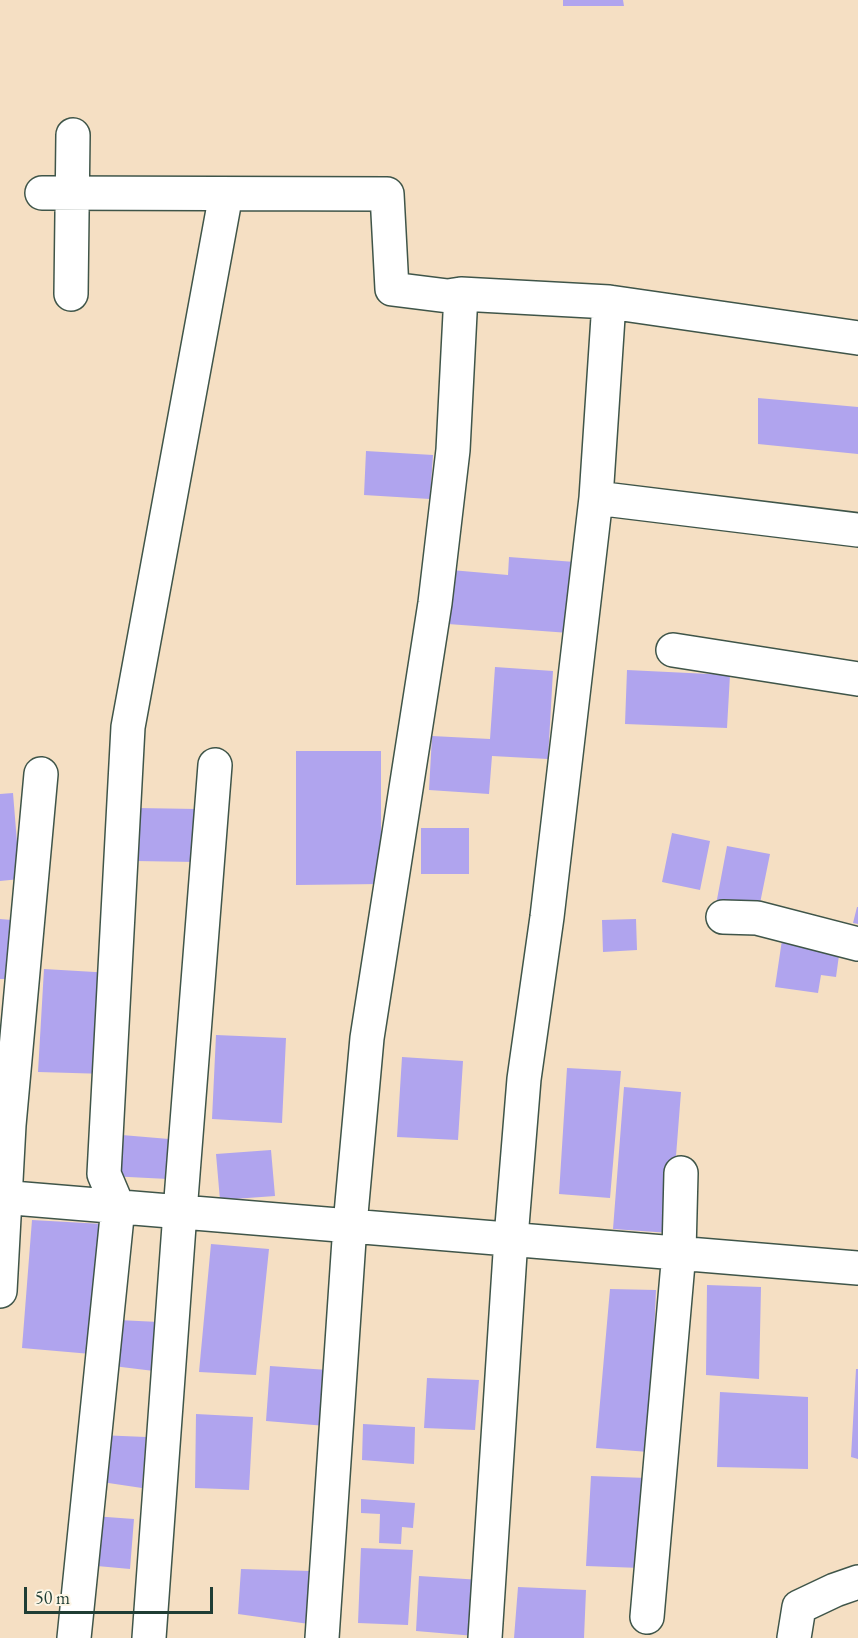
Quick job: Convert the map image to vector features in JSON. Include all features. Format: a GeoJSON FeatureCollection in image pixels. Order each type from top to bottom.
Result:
{"type":"FeatureCollection","features":[{"type":"Feature","properties":{"kind":"street"},"geometry":{"type":"LineString","coordinates":[[71,294],[57,193],[73,135]]}},
{"type":"Feature","properties":{"kind":"street"},"geometry":{"type":"LineString","coordinates":[[57,193],[387,194],[392,289],[448,296],[461,294],[609,302],[858,338]]}},
{"type":"Feature","properties":{"kind":"street"},"geometry":{"type":"LineString","coordinates":[[74,1638],[118,1207],[104,1174],[128,727],[226,194]]}},
{"type":"Feature","properties":{"kind":"street"},"geometry":{"type":"LineString","coordinates":[[321,1638],[350,1225],[367,1038],[435,603],[453,450],[461,294]]}},
{"type":"Feature","properties":{"kind":"street"},"geometry":{"type":"LineString","coordinates":[[485,1638],[511,1238],[524,1079],[547,917],[596,498],[609,302]]}},
{"type":"Feature","properties":{"kind":"street"},"geometry":{"type":"LineString","coordinates":[[596,498],[858,530]]}},
{"type":"Feature","properties":{"kind":"street"},"geometry":{"type":"LineString","coordinates":[[673,650],[858,679]]}},
{"type":"Feature","properties":{"kind":"street"},"geometry":{"type":"LineString","coordinates":[[149,1638],[215,765]]}},
{"type":"Feature","properties":{"kind":"street"},"geometry":{"type":"LineString","coordinates":[[0,1291],[3,1197],[41,774]]}},
{"type":"Feature","properties":{"kind":"street"},"geometry":{"type":"LineString","coordinates":[[723,917],[757,918],[858,944]]}},
{"type":"Feature","properties":{"kind":"street"},"geometry":{"type":"LineString","coordinates":[[647,1617],[679,1252],[681,1173]]}},
{"type":"Feature","properties":{"kind":"street"},"geometry":{"type":"LineString","coordinates":[[3,1197],[858,1268]]}},
{"type":"Feature","properties":{"kind":"street"},"geometry":{"type":"LineString","coordinates":[[794,1638],[800,1607],[858,1582]]}},
{"type":"Feature","properties":{"kind":"building"},"geometry":{"type":"Polygon","coordinates":[[[563,0],[623,0],[624,6],[563,6],[563,0]]]}},
{"type":"Feature","properties":{"kind":"building"},"geometry":{"type":"Polygon","coordinates":[[[758,398],[858,407],[858,454],[758,444],[758,398]]]}},
{"type":"Feature","properties":{"kind":"building"},"geometry":{"type":"Polygon","coordinates":[[[366,451],[433,455],[430,499],[364,495],[366,451]]]}},
{"type":"Feature","properties":{"kind":"building"},"geometry":{"type":"Polygon","coordinates":[[[509,557],[575,562],[569,633],[448,624],[451,570],[508,575],[509,557]]]}},
{"type":"Feature","properties":{"kind":"building"},"geometry":{"type":"Polygon","coordinates":[[[495,667],[553,671],[548,759],[492,756],[489,794],[429,790],[432,736],[490,739],[495,667]]]}},
{"type":"Feature","properties":{"kind":"building"},"geometry":{"type":"Polygon","coordinates":[[[627,670],[730,675],[727,728],[625,724],[627,670]]]}},
{"type":"Feature","properties":{"kind":"building"},"geometry":{"type":"Polygon","coordinates":[[[296,751],[381,751],[381,884],[296,885],[296,751]]]}},
{"type":"Feature","properties":{"kind":"building"},"geometry":{"type":"Polygon","coordinates":[[[13,793],[20,879],[0,881],[0,794],[13,793]]]}},
{"type":"Feature","properties":{"kind":"building"},"geometry":{"type":"Polygon","coordinates":[[[137,808],[197,809],[196,862],[136,861],[137,808]]]}},
{"type":"Feature","properties":{"kind":"building"},"geometry":{"type":"Polygon","coordinates":[[[421,828],[469,828],[469,874],[421,874],[421,828]]]}},
{"type":"Feature","properties":{"kind":"building"},"geometry":{"type":"Polygon","coordinates":[[[672,833],[710,841],[700,890],[662,882],[672,833]]]}},
{"type":"Feature","properties":{"kind":"building"},"geometry":{"type":"Polygon","coordinates":[[[727,846],[770,854],[757,918],[715,910],[727,846]]]}},
{"type":"Feature","properties":{"kind":"building"},"geometry":{"type":"Polygon","coordinates":[[[858,907],[858,924],[853,923],[858,907]]]}},
{"type":"Feature","properties":{"kind":"building"},"geometry":{"type":"Polygon","coordinates":[[[0,919],[12,920],[8,979],[0,979],[0,919]]]}},
{"type":"Feature","properties":{"kind":"building"},"geometry":{"type":"Polygon","coordinates":[[[636,919],[637,950],[603,952],[602,920],[636,919]]]}},
{"type":"Feature","properties":{"kind":"building"},"geometry":{"type":"Polygon","coordinates":[[[782,940],[840,948],[836,977],[821,975],[818,993],[775,987],[782,940]]]}},
{"type":"Feature","properties":{"kind":"building"},"geometry":{"type":"Polygon","coordinates":[[[44,969],[112,973],[107,1074],[38,1072],[44,969]]]}},
{"type":"Feature","properties":{"kind":"building"},"geometry":{"type":"Polygon","coordinates":[[[216,1035],[286,1038],[282,1123],[212,1119],[216,1035]]]}},
{"type":"Feature","properties":{"kind":"building"},"geometry":{"type":"Polygon","coordinates":[[[402,1057],[463,1061],[458,1140],[397,1137],[402,1057]]]}},
{"type":"Feature","properties":{"kind":"building"},"geometry":{"type":"Polygon","coordinates":[[[567,1068],[621,1071],[610,1198],[559,1194],[567,1068]]]}},
{"type":"Feature","properties":{"kind":"building"},"geometry":{"type":"Polygon","coordinates":[[[624,1087],[681,1092],[670,1233],[613,1229],[624,1087]]]}},
{"type":"Feature","properties":{"kind":"building"},"geometry":{"type":"Polygon","coordinates":[[[110,1134],[169,1139],[168,1179],[109,1176],[110,1134]]]}},
{"type":"Feature","properties":{"kind":"building"},"geometry":{"type":"Polygon","coordinates":[[[271,1150],[275,1196],[220,1200],[216,1154],[271,1150]]]}},
{"type":"Feature","properties":{"kind":"building"},"geometry":{"type":"Polygon","coordinates":[[[32,1220],[103,1224],[91,1354],[22,1348],[32,1220]]]}},
{"type":"Feature","properties":{"kind":"building"},"geometry":{"type":"Polygon","coordinates":[[[211,1244],[269,1249],[256,1375],[199,1372],[211,1244]]]}},
{"type":"Feature","properties":{"kind":"building"},"geometry":{"type":"Polygon","coordinates":[[[707,1285],[761,1287],[759,1379],[706,1375],[707,1285]]]}},
{"type":"Feature","properties":{"kind":"building"},"geometry":{"type":"Polygon","coordinates":[[[610,1289],[656,1290],[649,1452],[596,1448],[610,1289]]]}},
{"type":"Feature","properties":{"kind":"building"},"geometry":{"type":"Polygon","coordinates":[[[118,1320],[159,1322],[154,1371],[113,1366],[118,1320]]]}},
{"type":"Feature","properties":{"kind":"building"},"geometry":{"type":"Polygon","coordinates":[[[270,1366],[328,1370],[326,1426],[266,1421],[270,1366]]]}},
{"type":"Feature","properties":{"kind":"building"},"geometry":{"type":"Polygon","coordinates":[[[856,1369],[858,1369],[858,1459],[851,1457],[856,1369]]]}},
{"type":"Feature","properties":{"kind":"building"},"geometry":{"type":"Polygon","coordinates":[[[427,1378],[479,1380],[475,1430],[424,1428],[427,1378]]]}},
{"type":"Feature","properties":{"kind":"building"},"geometry":{"type":"Polygon","coordinates":[[[720,1392],[808,1397],[808,1469],[717,1467],[720,1392]]]}},
{"type":"Feature","properties":{"kind":"building"},"geometry":{"type":"Polygon","coordinates":[[[196,1414],[253,1417],[249,1490],[195,1488],[196,1414]]]}},
{"type":"Feature","properties":{"kind":"building"},"geometry":{"type":"Polygon","coordinates":[[[363,1424],[415,1427],[414,1464],[362,1460],[363,1424]]]}},
{"type":"Feature","properties":{"kind":"building"},"geometry":{"type":"Polygon","coordinates":[[[99,1435],[146,1437],[142,1488],[95,1481],[99,1435]]]}},
{"type":"Feature","properties":{"kind":"building"},"geometry":{"type":"Polygon","coordinates":[[[591,1476],[647,1478],[641,1568],[586,1566],[591,1476]]]}},
{"type":"Feature","properties":{"kind":"building"},"geometry":{"type":"Polygon","coordinates":[[[361,1499],[415,1503],[413,1528],[402,1527],[401,1544],[379,1543],[380,1514],[361,1513],[361,1499]]]}},
{"type":"Feature","properties":{"kind":"building"},"geometry":{"type":"Polygon","coordinates":[[[93,1516],[134,1519],[130,1569],[86,1565],[93,1516]]]}},
{"type":"Feature","properties":{"kind":"building"},"geometry":{"type":"Polygon","coordinates":[[[361,1548],[413,1550],[408,1625],[358,1623],[361,1548]]]}},
{"type":"Feature","properties":{"kind":"building"},"geometry":{"type":"Polygon","coordinates":[[[241,1569],[311,1571],[309,1624],[238,1614],[241,1569]]]}},
{"type":"Feature","properties":{"kind":"building"},"geometry":{"type":"Polygon","coordinates":[[[419,1576],[481,1580],[475,1636],[416,1631],[419,1576]]]}},
{"type":"Feature","properties":{"kind":"building"},"geometry":{"type":"Polygon","coordinates":[[[518,1587],[586,1590],[584,1638],[514,1638],[518,1587]]]}}]}
